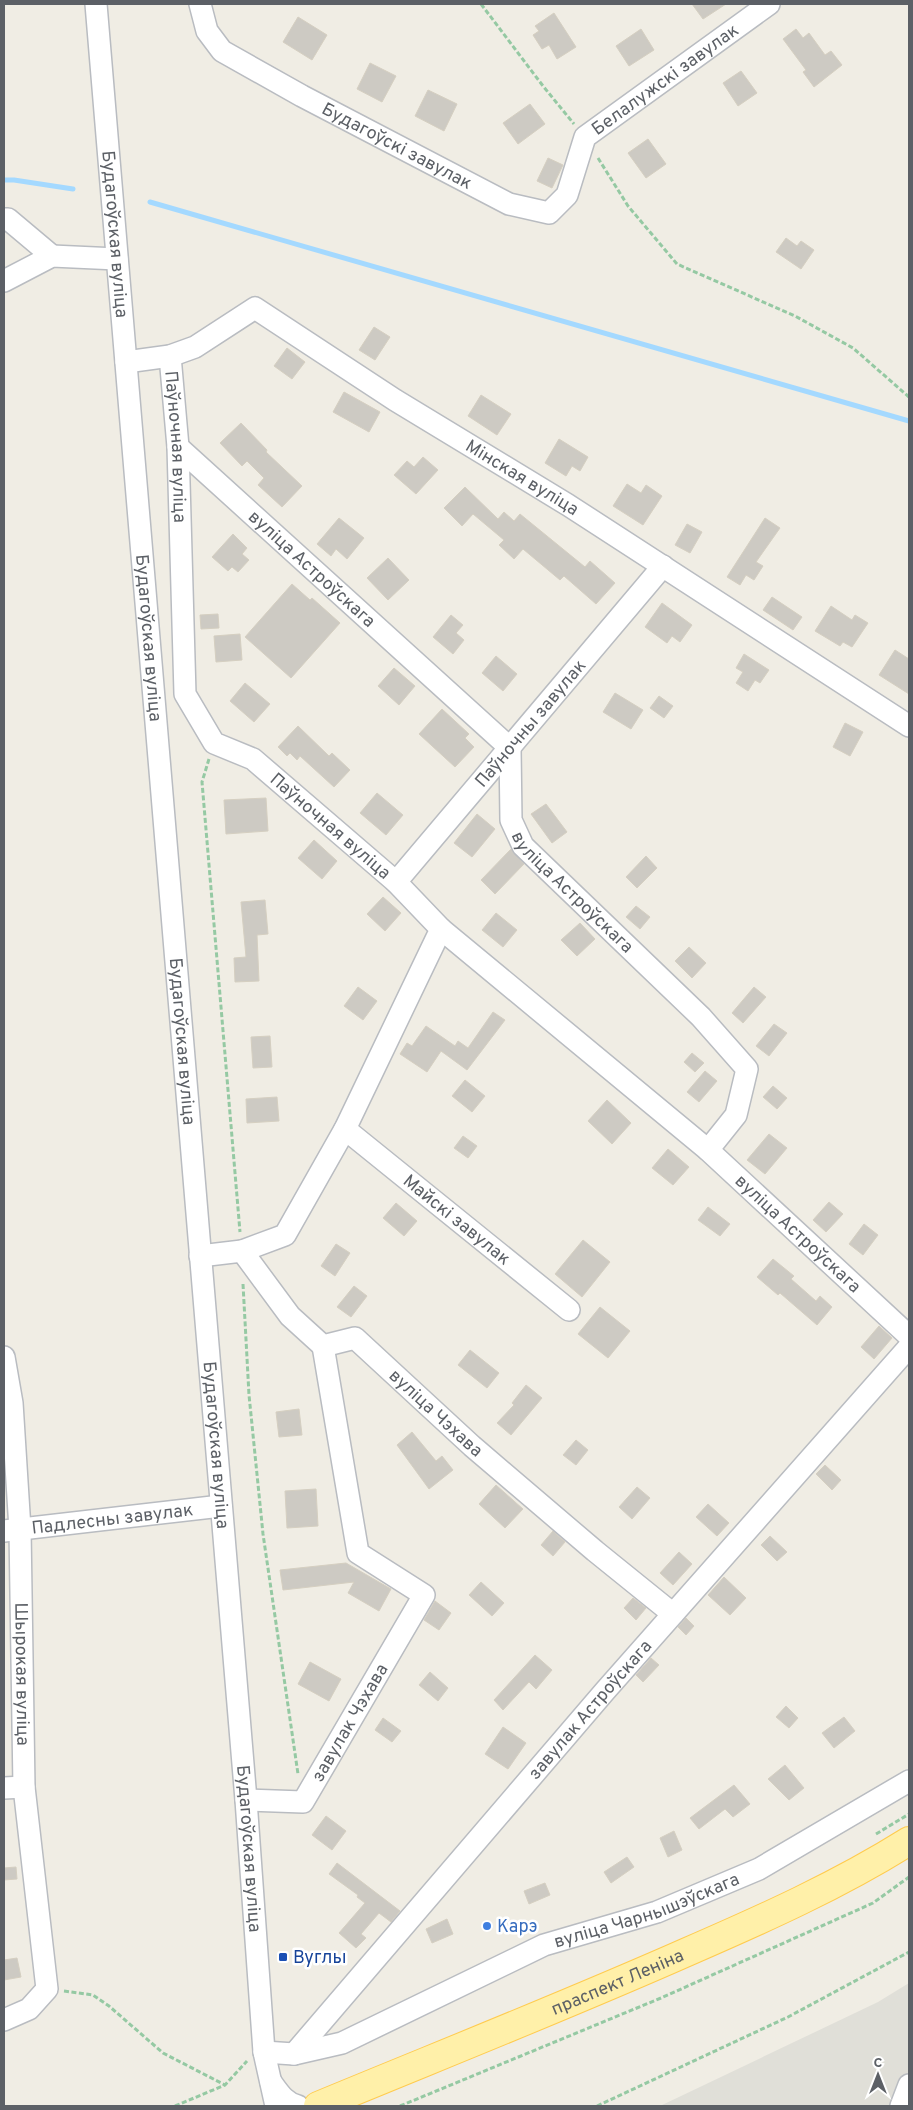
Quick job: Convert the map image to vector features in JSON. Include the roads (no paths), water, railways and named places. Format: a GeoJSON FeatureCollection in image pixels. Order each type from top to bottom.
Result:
{"type":"FeatureCollection","features":[{"type":"Feature","properties":{"kind":"main road","name":"праспект Леніна"},"geometry":{"type":"LineString","coordinates":[[313,2106],[594,1992],[778,1912],[834,1884],[909,1840]]}},
{"type":"Feature","properties":{"kind":"main road","name":"праспект Леніна"},"geometry":{"type":"LineString","coordinates":[[363,2106],[496,2053],[677,1975],[785,1924],[860,1884],[909,1854]]}},
{"type":"Feature","properties":{"kind":"street","name":"Будагоўская вуліца"},"geometry":{"type":"LineString","coordinates":[[96,4],[246,1800],[264,2052],[276,2106]]}},
{"type":"Feature","properties":{"kind":"street","name":"Будагоўскі завулак"},"geometry":{"type":"LineString","coordinates":[[200,4],[207,30],[222,51],[302,96],[509,204],[549,213],[566,195],[585,137]]}},
{"type":"Feature","properties":{"kind":"street","name":"Белалужскі завулак"},"geometry":{"type":"LineString","coordinates":[[585,137],[769,4]]}},
{"type":"Feature","properties":{"kind":"street"},"geometry":{"type":"LineString","coordinates":[[4,219],[8,219],[52,256]]}},
{"type":"Feature","properties":{"kind":"street"},"geometry":{"type":"LineString","coordinates":[[4,281],[52,256],[117,259]]}},
{"type":"Feature","properties":{"kind":"street","name":"Мінская вуліца"},"geometry":{"type":"LineString","coordinates":[[126,362],[170,356],[195,347],[255,308],[395,400],[663,566],[909,726]]}},
{"type":"Feature","properties":{"kind":"street","name":"Паўночная вуліца"},"geometry":{"type":"LineString","coordinates":[[170,356],[178,447],[185,694],[214,743],[253,758],[396,882],[441,928],[708,1150]]}},
{"type":"Feature","properties":{"kind":"street","name":"вуліца Астроўскага"},"geometry":{"type":"LineString","coordinates":[[178,447],[510,748],[511,820],[523,846],[701,1016],[748,1069],[736,1115],[708,1150],[909,1336]]}},
{"type":"Feature","properties":{"kind":"street","name":"Паўночны завулак"},"geometry":{"type":"LineString","coordinates":[[396,882],[663,566]]}},
{"type":"Feature","properties":{"kind":"street"},"geometry":{"type":"LineString","coordinates":[[200,1256],[242,1251],[284,1235],[345,1129],[441,928]]}},
{"type":"Feature","properties":{"kind":"street","name":"Майскі завулак"},"geometry":{"type":"LineString","coordinates":[[345,1129],[568,1310]]}},
{"type":"Feature","properties":{"kind":"street"},"geometry":{"type":"LineString","coordinates":[[242,1251],[290,1316],[323,1346]]}},
{"type":"Feature","properties":{"kind":"street","name":"вуліца Чэхава"},"geometry":{"type":"LineString","coordinates":[[323,1346],[355,1338],[480,1452],[673,1614]]}},
{"type":"Feature","properties":{"kind":"street","name":"завулак Чэхава"},"geometry":{"type":"LineString","coordinates":[[246,1800],[303,1802],[424,1595],[358,1553],[323,1346]]}},
{"type":"Feature","properties":{"kind":"street","name":"завулак Астроўскага"},"geometry":{"type":"LineString","coordinates":[[294,2054],[605,1691],[909,1347]]}},
{"type":"Feature","properties":{"kind":"street","name":"Шырокая вуліца"},"geometry":{"type":"LineString","coordinates":[[4,1357],[12,1403],[14,1787],[47,1989],[29,2009],[4,2020]]}},
{"type":"Feature","properties":{"kind":"street","name":"Падлесны завулак"},"geometry":{"type":"LineString","coordinates":[[12,1530],[221,1506]]}},
{"type":"Feature","properties":{"kind":"street","name":"вуліца Чарнышэўскага"},"geometry":{"type":"LineString","coordinates":[[294,2054],[342,2043],[544,1945],[657,1912],[759,1869],[909,1781]]}},
{"type":"Feature","properties":{"kind":"street"},"geometry":{"type":"LineString","coordinates":[[264,2052],[294,2054]]}},
{"type":"Feature","properties":{"kind":"street","name":"Будагоўская вуліца"},"geometry":{"type":"LineString","coordinates":[[269,2079],[281,2096],[292,2105],[313,2106]]}},
{"type":"Feature","properties":{"kind":"street","name":"Будагоўская вуліца"},"geometry":{"type":"LineString","coordinates":[[264,2106],[269,2079]]}},
{"type":"Feature","properties":{"kind":"street"},"geometry":{"type":"LineString","coordinates":[[901,2106],[909,2085]]}},
{"type":"Feature","properties":{"kind":"waterway"},"geometry":{"type":"LineString","coordinates":[[4,180],[73,189]]}},
{"type":"Feature","properties":{"kind":"waterway"},"geometry":{"type":"LineString","coordinates":[[150,202],[909,421]]}},
{"type":"Feature","properties":{"kind":"place","name":"Карэ"},"geometry":{"type":"Point","coordinates":[487,1926]}},
{"type":"Feature","properties":{"kind":"place","name":"Вуглы"},"geometry":{"type":"Point","coordinates":[283,1957]}}]}
